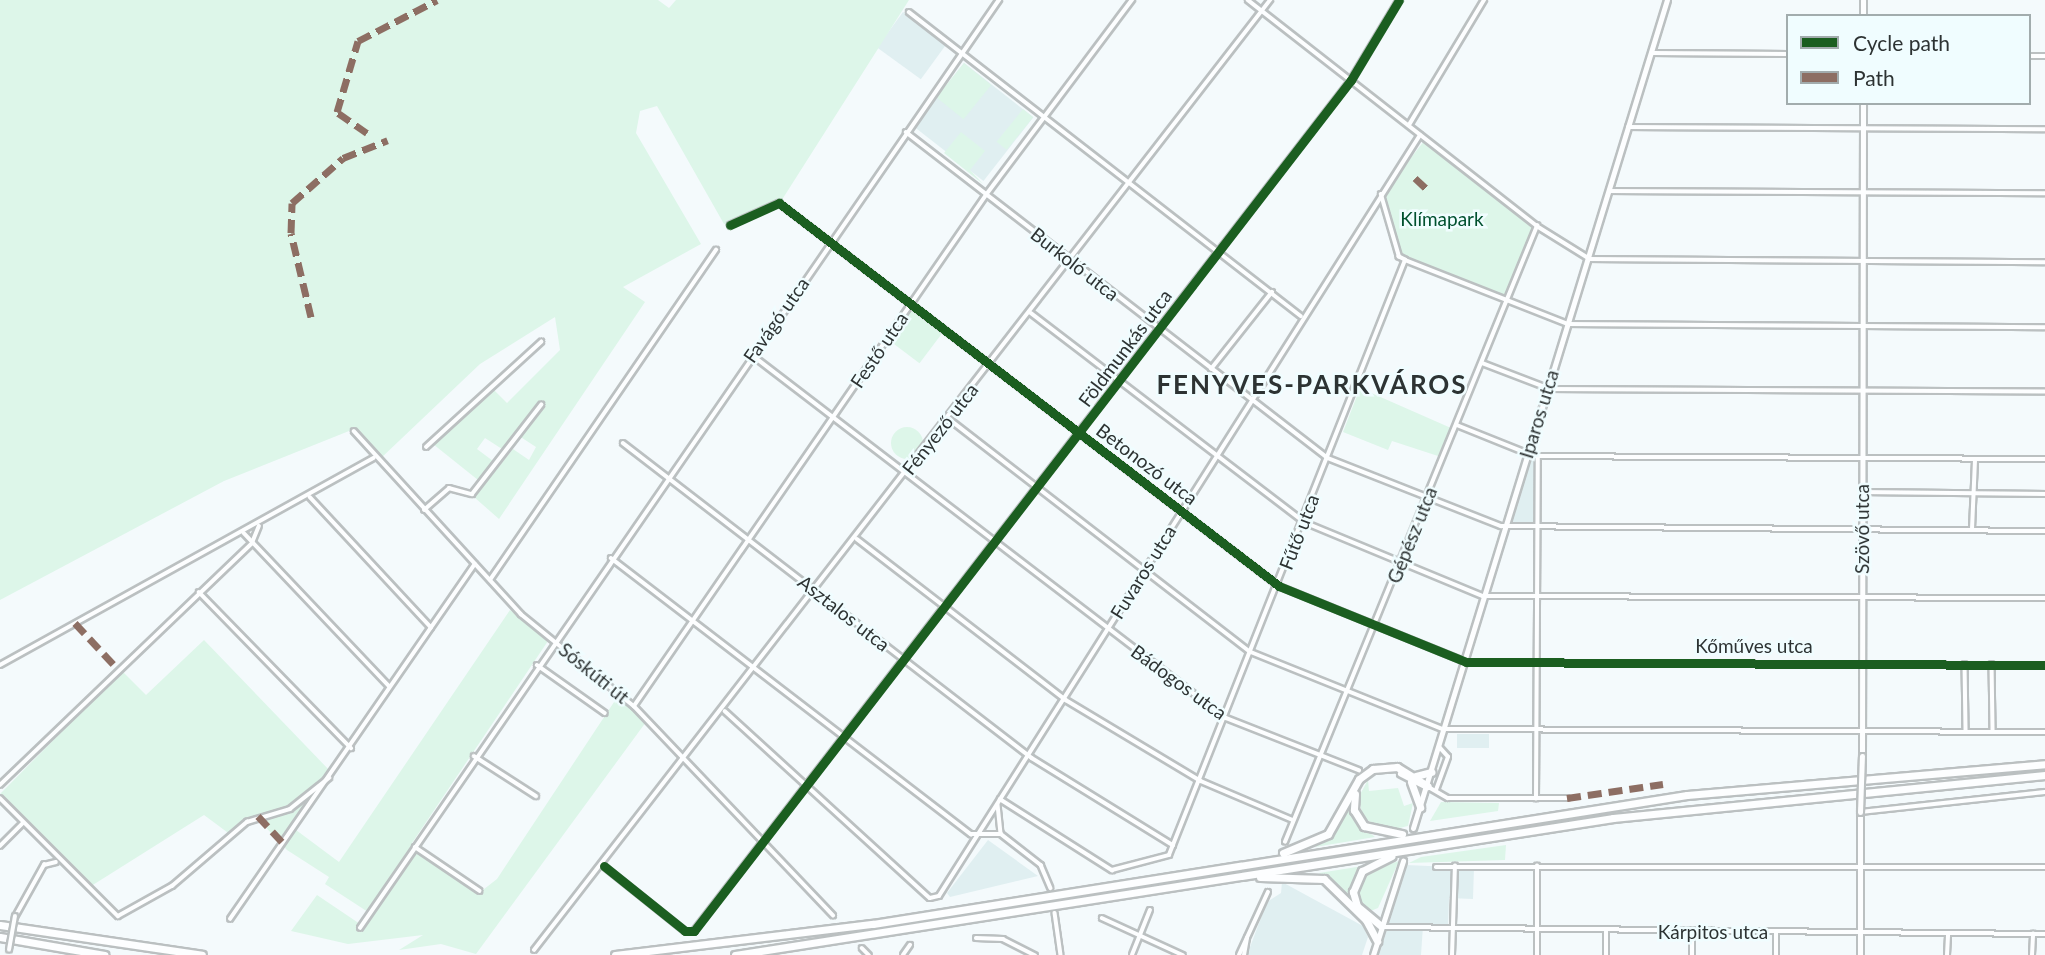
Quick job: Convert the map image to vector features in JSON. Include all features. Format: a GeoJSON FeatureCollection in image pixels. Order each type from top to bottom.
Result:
{"type":"FeatureCollection","features":[{"type":"Feature","properties":{"kind":"highway"},"geometry":{"type":"LineString","coordinates":[[615,955],[873,924],[1431,833],[1758,787],[2045,764]]}},
{"type":"Feature","properties":{"kind":"highway"},"geometry":{"type":"LineString","coordinates":[[1242,864],[1317,842],[1369,771],[1390,765],[1427,786]]}},
{"type":"Feature","properties":{"kind":"highway"},"geometry":{"type":"LineString","coordinates":[[1431,772],[1413,777],[1388,770],[1367,776],[1354,798],[1356,816],[1378,833],[1431,833]]}},
{"type":"Feature","properties":{"kind":"highway"},"geometry":{"type":"LineString","coordinates":[[735,955],[1411,849],[1757,799],[2045,775]]}},
{"type":"Feature","properties":{"kind":"highway"},"geometry":{"type":"LineString","coordinates":[[1413,777],[1420,807]]}},
{"type":"Feature","properties":{"kind":"highway"},"geometry":{"type":"LineString","coordinates":[[1377,941],[1369,919],[1354,899],[1358,876],[1379,860],[1411,849]]}},
{"type":"Feature","properties":{"kind":"highway"},"geometry":{"type":"LineString","coordinates":[[1249,876],[1318,876],[1381,926]]}},
{"type":"Feature","properties":{"kind":"highway"},"geometry":{"type":"LineString","coordinates":[[1369,919],[1384,915]]}},
{"type":"Feature","properties":{"kind":"highway"},"geometry":{"type":"LineString","coordinates":[[0,925],[202,955]]}},
{"type":"Feature","properties":{"kind":"highway"},"geometry":{"type":"LineString","coordinates":[[0,937],[104,955]]}},
{"type":"Feature","properties":{"kind":"street","name":"Favágó utca"},"geometry":{"type":"LineString","coordinates":[[360,928],[553,641],[999,0]]}},
{"type":"Feature","properties":{"kind":"street","name":"Festő utca"},"geometry":{"type":"LineString","coordinates":[[634,706],[986,195],[1132,0]]}},
{"type":"Feature","properties":{"kind":"street"},"geometry":{"type":"LineString","coordinates":[[1248,0],[1536,226],[1588,257],[2045,262]]}},
{"type":"Feature","properties":{"kind":"street","name":"Fényező utca"},"geometry":{"type":"LineString","coordinates":[[534,950],[604,866],[817,592],[1270,0]]}},
{"type":"Feature","properties":{"kind":"street","name":"Földmunkás utca"},"geometry":{"type":"LineString","coordinates":[[604,866],[685,931],[694,931],[1121,383],[1351,80],[1399,0]]}},
{"type":"Feature","properties":{"kind":"street"},"geometry":{"type":"LineString","coordinates":[[1409,125],[1484,0]]}},
{"type":"Feature","properties":{"kind":"street","name":"Iparos utca"},"geometry":{"type":"LineString","coordinates":[[1413,828],[1667,0]]}},
{"type":"Feature","properties":{"kind":"street"},"geometry":{"type":"LineString","coordinates":[[909,12],[1301,316]]}},
{"type":"Feature","properties":{"kind":"street"},"geometry":{"type":"LineString","coordinates":[[1652,53],[1786,54]]}},
{"type":"Feature","properties":{"kind":"street","name":"Szövő utca"},"geometry":{"type":"LineString","coordinates":[[1860,955],[1863,731],[1863,105]]}},
{"type":"Feature","properties":{"kind":"street"},"geometry":{"type":"LineString","coordinates":[[1628,127],[2045,129]]}},
{"type":"Feature","properties":{"kind":"street","name":"Burkoló utca"},"geometry":{"type":"LineString","coordinates":[[906,132],[1328,458],[1505,527],[1536,530],[2045,531]]}},
{"type":"Feature","properties":{"kind":"street","name":"Fuvaros utca"},"geometry":{"type":"LineString","coordinates":[[808,787],[930,898],[939,896],[1216,457],[1301,316],[1420,135]]}},
{"type":"Feature","properties":{"kind":"street"},"geometry":{"type":"LineString","coordinates":[[1609,191],[2045,193]]}},
{"type":"Feature","properties":{"kind":"street"},"geometry":{"type":"LineString","coordinates":[[1381,195],[1399,257],[1568,324],[2045,327]]}},
{"type":"Feature","properties":{"kind":"street","name":"Betonozó utca"},"geometry":{"type":"LineString","coordinates":[[730,225],[779,203],[988,367],[1279,586],[1464,661]]}},
{"type":"Feature","properties":{"kind":"street","name":"Gépész utca"},"geometry":{"type":"LineString","coordinates":[[1285,842],[1376,625],[1536,226]]}},
{"type":"Feature","properties":{"kind":"street"},"geometry":{"type":"LineString","coordinates":[[490,580],[716,250]]}},
{"type":"Feature","properties":{"kind":"street","name":"Fűtő utca"},"geometry":{"type":"LineString","coordinates":[[1173,845],[1279,586],[1405,260]]}},
{"type":"Feature","properties":{"kind":"street"},"geometry":{"type":"LineString","coordinates":[[1211,369],[1272,292]]}},
{"type":"Feature","properties":{"kind":"street"},"geometry":{"type":"LineString","coordinates":[[1031,313],[1304,522],[1483,596],[2045,598]]}},
{"type":"Feature","properties":{"kind":"street"},"geometry":{"type":"LineString","coordinates":[[426,447],[541,342]]}},
{"type":"Feature","properties":{"kind":"street","name":"Bádogos utca"},"geometry":{"type":"LineString","coordinates":[[752,355],[1226,718],[1321,758],[1359,770]]}},
{"type":"Feature","properties":{"kind":"street"},"geometry":{"type":"LineString","coordinates":[[1482,363],[1546,389],[2045,392]]}},
{"type":"Feature","properties":{"kind":"street"},"geometry":{"type":"LineString","coordinates":[[424,510],[449,488],[472,494],[541,405]]}},
{"type":"Feature","properties":{"kind":"street"},"geometry":{"type":"LineString","coordinates":[[949,419],[1251,652],[1443,729],[2045,732]]}},
{"type":"Feature","properties":{"kind":"street"},"geometry":{"type":"LineString","coordinates":[[1457,425],[1526,455],[1538,457],[2045,459]]}},
{"type":"Feature","properties":{"kind":"street","name":"Sóskúti út"},"geometry":{"type":"LineString","coordinates":[[354,432],[373,458],[490,580],[553,641],[634,706],[833,915]]}},
{"type":"Feature","properties":{"kind":"street","name":"Asztalos utca"},"geometry":{"type":"LineString","coordinates":[[623,443],[1029,755],[1173,845]]}},
{"type":"Feature","properties":{"kind":"street"},"geometry":{"type":"LineString","coordinates":[[1536,799],[1538,457]]}},
{"type":"Feature","properties":{"kind":"street"},"geometry":{"type":"LineString","coordinates":[[0,665],[244,533],[373,458]]}},
{"type":"Feature","properties":{"kind":"street"},"geometry":{"type":"LineString","coordinates":[[1972,529],[1975,460]]}},
{"type":"Feature","properties":{"kind":"street"},"geometry":{"type":"LineString","coordinates":[[1862,492],[2045,494]]}},
{"type":"Feature","properties":{"kind":"street"},"geometry":{"type":"LineString","coordinates":[[310,496],[431,627]]}},
{"type":"Feature","properties":{"kind":"street"},"geometry":{"type":"LineString","coordinates":[[0,785],[252,543],[260,524]]}},
{"type":"Feature","properties":{"kind":"street"},"geometry":{"type":"LineString","coordinates":[[244,533],[389,686]]}},
{"type":"Feature","properties":{"kind":"street"},"geometry":{"type":"LineString","coordinates":[[857,539],[1064,698],[1201,781],[1293,820]]}},
{"type":"Feature","properties":{"kind":"street"},"geometry":{"type":"LineString","coordinates":[[611,558],[977,837],[1001,834],[1041,865],[1051,888]]}},
{"type":"Feature","properties":{"kind":"street"},"geometry":{"type":"LineString","coordinates":[[230,919],[352,749],[389,686],[475,564]]}},
{"type":"Feature","properties":{"kind":"street"},"geometry":{"type":"LineString","coordinates":[[199,592],[352,749]]}},
{"type":"Feature","properties":{"kind":"street","name":"Kőműves utca"},"geometry":{"type":"LineString","coordinates":[[1464,661],[1535,664],[2045,665]]}},
{"type":"Feature","properties":{"kind":"street"},"geometry":{"type":"LineString","coordinates":[[1965,664],[1966,732]]}},
{"type":"Feature","properties":{"kind":"street"},"geometry":{"type":"LineString","coordinates":[[1992,664],[1993,731]]}},
{"type":"Feature","properties":{"kind":"street"},"geometry":{"type":"LineString","coordinates":[[537,665],[605,713]]}},
{"type":"Feature","properties":{"kind":"street"},"geometry":{"type":"LineString","coordinates":[[724,710],[808,787]]}},
{"type":"Feature","properties":{"kind":"street"},"geometry":{"type":"LineString","coordinates":[[1436,790],[1448,757],[1438,747]]}},
{"type":"Feature","properties":{"kind":"street"},"geometry":{"type":"LineString","coordinates":[[474,756],[536,796]]}},
{"type":"Feature","properties":{"kind":"street"},"geometry":{"type":"LineString","coordinates":[[0,798],[108,914],[124,915],[193,869],[247,822],[290,808],[330,777]]}},
{"type":"Feature","properties":{"kind":"street"},"geometry":{"type":"LineString","coordinates":[[1427,786],[1448,798],[1567,799]]}},
{"type":"Feature","properties":{"kind":"street"},"geometry":{"type":"LineString","coordinates":[[1860,812],[2045,792]]}},
{"type":"Feature","properties":{"kind":"street"},"geometry":{"type":"LineString","coordinates":[[1000,799],[1001,834]]}},
{"type":"Feature","properties":{"kind":"street"},"geometry":{"type":"LineString","coordinates":[[1000,799],[1115,871],[1164,859],[1173,845]]}},
{"type":"Feature","properties":{"kind":"street"},"geometry":{"type":"LineString","coordinates":[[0,846],[22,824]]}},
{"type":"Feature","properties":{"kind":"street"},"geometry":{"type":"LineString","coordinates":[[415,847],[480,891]]}},
{"type":"Feature","properties":{"kind":"street"},"geometry":{"type":"LineString","coordinates":[[8,953],[15,917],[44,865],[45,849]]}},
{"type":"Feature","properties":{"kind":"street"},"geometry":{"type":"LineString","coordinates":[[1373,955],[1403,861]]}},
{"type":"Feature","properties":{"kind":"street"},"geometry":{"type":"LineString","coordinates":[[44,865],[58,862]]}},
{"type":"Feature","properties":{"kind":"street"},"geometry":{"type":"LineString","coordinates":[[1452,955],[1455,866]]}},
{"type":"Feature","properties":{"kind":"street"},"geometry":{"type":"LineString","coordinates":[[1537,866],[1537,955]]}},
{"type":"Feature","properties":{"kind":"street"},"geometry":{"type":"LineString","coordinates":[[1436,867],[2045,867]]}},
{"type":"Feature","properties":{"kind":"street"},"geometry":{"type":"LineString","coordinates":[[1239,955],[1268,892]]}},
{"type":"Feature","properties":{"kind":"street"},"geometry":{"type":"LineString","coordinates":[[1132,955],[1150,910]]}},
{"type":"Feature","properties":{"kind":"street"},"geometry":{"type":"LineString","coordinates":[[1055,913],[1061,955]]}},
{"type":"Feature","properties":{"kind":"street"},"geometry":{"type":"LineString","coordinates":[[1102,918],[1139,938],[1182,955]]}},
{"type":"Feature","properties":{"kind":"street","name":"Kárpitos utca"},"geometry":{"type":"LineString","coordinates":[[1381,926],[1451,932],[2045,934]]}},
{"type":"Feature","properties":{"kind":"street"},"geometry":{"type":"LineString","coordinates":[[1606,932],[1606,955]]}},
{"type":"Feature","properties":{"kind":"street"},"geometry":{"type":"LineString","coordinates":[[1776,932],[1776,955]]}},
{"type":"Feature","properties":{"kind":"street"},"geometry":{"type":"LineString","coordinates":[[1692,933],[1692,955]]}},
{"type":"Feature","properties":{"kind":"street"},"geometry":{"type":"LineString","coordinates":[[1947,955],[1948,934]]}},
{"type":"Feature","properties":{"kind":"street"},"geometry":{"type":"LineString","coordinates":[[2032,955],[2033,934]]}},
{"type":"Feature","properties":{"kind":"street"},"geometry":{"type":"LineString","coordinates":[[1244,955],[1247,936]]}},
{"type":"Feature","properties":{"kind":"street"},"geometry":{"type":"LineString","coordinates":[[976,937],[1003,939],[1035,955]]}},
{"type":"Feature","properties":{"kind":"street"},"geometry":{"type":"LineString","coordinates":[[902,955],[910,945]]}},
{"type":"Feature","properties":{"kind":"street"},"geometry":{"type":"LineString","coordinates":[[862,948],[869,955]]}},
{"type":"Feature","properties":{"kind":"shaded area"},"geometry":{"type":"Polygon","coordinates":[[[903,12],[947,44],[921,79],[877,48],[903,12]]]}},
{"type":"Feature","properties":{"kind":"shaded area"},"geometry":{"type":"Polygon","coordinates":[[[964,63],[1033,117],[983,181],[914,127],[964,63]]]}},
{"type":"Feature","properties":{"kind":"shaded area"},"geometry":{"type":"Polygon","coordinates":[[[1530,460],[1536,461],[1534,526],[1510,523],[1530,460]]]}},
{"type":"Feature","properties":{"kind":"shaded area"},"geometry":{"type":"Polygon","coordinates":[[[1457,734],[1489,734],[1489,748],[1457,748],[1457,734]]]}},
{"type":"Feature","properties":{"kind":"shaded area"},"geometry":{"type":"Polygon","coordinates":[[[988,840],[1038,876],[950,897],[947,893],[988,840]]]}},
{"type":"Feature","properties":{"kind":"shaded area"},"geometry":{"type":"Polygon","coordinates":[[[1406,865],[1474,868],[1473,899],[1449,898],[1448,927],[1423,926],[1421,955],[1378,955],[1406,865]]]}},
{"type":"Feature","properties":{"kind":"shaded area"},"geometry":{"type":"Polygon","coordinates":[[[1282,882],[1363,926],[1368,937],[1362,955],[1247,955],[1267,902],[1281,893],[1282,882]]]}},
{"type":"Feature","properties":{"kind":"green space"},"geometry":{"type":"Polygon","coordinates":[[[0,0],[658,0],[669,8],[676,0],[909,0],[778,206],[724,224],[657,106],[640,111],[636,133],[701,244],[623,287],[645,302],[499,519],[474,497],[513,449],[529,460],[536,447],[516,434],[502,449],[485,438],[477,449],[493,461],[478,480],[433,444],[494,390],[507,403],[560,350],[555,317],[480,364],[380,459],[354,429],[224,481],[0,600],[0,0]]]}},
{"type":"Feature","properties":{"kind":"green space"},"geometry":{"type":"Polygon","coordinates":[[[964,63],[991,85],[964,119],[936,97],[964,63]]]}},
{"type":"Feature","properties":{"kind":"green space"},"geometry":{"type":"Polygon","coordinates":[[[1023,109],[1033,117],[1007,150],[997,142],[1023,109]]]}},
{"type":"Feature","properties":{"kind":"green space"},"geometry":{"type":"Polygon","coordinates":[[[961,132],[985,151],[970,170],[983,184],[944,153],[961,132]]]}},
{"type":"Feature","properties":{"kind":"green space","name":"Klímapark"},"geometry":{"type":"Polygon","coordinates":[[[1424,141],[1535,227],[1506,300],[1400,256],[1382,195],[1424,141]]]}},
{"type":"Feature","properties":{"kind":"green space"},"geometry":{"type":"Polygon","coordinates":[[[909,309],[942,334],[919,363],[887,339],[909,309]]]}},
{"type":"Feature","properties":{"kind":"green space"},"geometry":{"type":"Polygon","coordinates":[[[1360,388],[1451,428],[1438,456],[1392,441],[1388,450],[1343,432],[1360,388]]]}},
{"type":"Feature","properties":{"kind":"green space"},"geometry":{"type":"Polygon","coordinates":[[[907,427],[919,431],[923,443],[919,455],[907,459],[895,455],[891,443],[895,431],[907,427]]]}},
{"type":"Feature","properties":{"kind":"green space"},"geometry":{"type":"Polygon","coordinates":[[[510,610],[548,641],[412,843],[479,893],[497,879],[618,696],[646,722],[476,954],[441,944],[399,950],[423,935],[348,944],[291,931],[317,895],[360,924],[368,912],[325,884],[329,877],[287,850],[257,818],[235,838],[204,815],[88,888],[0,794],[122,671],[146,695],[204,640],[330,771],[296,830],[339,862],[510,610]]]}},
{"type":"Feature","properties":{"kind":"green space"},"geometry":{"type":"Polygon","coordinates":[[[1368,780],[1369,791],[1398,788],[1404,806],[1413,803],[1408,826],[1391,830],[1364,819],[1358,798],[1368,780]]]}},
{"type":"Feature","properties":{"kind":"green space"},"geometry":{"type":"Polygon","coordinates":[[[1441,802],[1499,803],[1498,811],[1430,821],[1441,802]]]}},
{"type":"Feature","properties":{"kind":"green space"},"geometry":{"type":"Polygon","coordinates":[[[1350,805],[1356,822],[1375,837],[1315,847],[1350,805]]]}},
{"type":"Feature","properties":{"kind":"green space"},"geometry":{"type":"Polygon","coordinates":[[[1506,845],[1505,860],[1409,863],[1421,857],[1506,845]]]}},
{"type":"Feature","properties":{"kind":"green space"},"geometry":{"type":"Polygon","coordinates":[[[1399,861],[1378,908],[1368,912],[1356,892],[1364,872],[1399,861]]]}},
{"type":"Feature","properties":{"kind":"green space"},"geometry":{"type":"Polygon","coordinates":[[[1363,866],[1351,901],[1319,873],[1363,866]]]}},
{"type":"Feature","properties":{"kind":"tunnel"},"geometry":{"type":"LineString","coordinates":[[1403,861],[1413,828]]}},
{"type":"Feature","properties":{"kind":"marked path"},"geometry":{"type":"LineString","coordinates":[[367,133],[337,112],[358,41],[437,0]]}},
{"type":"Feature","properties":{"kind":"marked path"},"geometry":{"type":"LineString","coordinates":[[311,317],[291,233],[292,203],[343,158],[388,140]]}},
{"type":"Feature","properties":{"kind":"marked path"},"geometry":{"type":"LineString","coordinates":[[1415,178],[1427,189]]}},
{"type":"Feature","properties":{"kind":"marked path"},"geometry":{"type":"LineString","coordinates":[[75,623],[117,668]]}},
{"type":"Feature","properties":{"kind":"marked path"},"geometry":{"type":"LineString","coordinates":[[1567,798],[1663,784]]}},
{"type":"Feature","properties":{"kind":"marked path"},"geometry":{"type":"LineString","coordinates":[[258,816],[283,843]]}},
{"type":"Feature","properties":{"kind":"cycle path"},"geometry":{"type":"LineString","coordinates":[[604,866],[685,931],[694,931],[1351,80],[1399,0]]}},
{"type":"Feature","properties":{"kind":"cycle path"},"geometry":{"type":"LineString","coordinates":[[730,225],[779,203],[1279,586],[1466,662],[2045,665]]}},
{"type":"Feature","properties":{"kind":"district","name":"FENYVES-PARKVÁROS"},"geometry":{"type":"Point","coordinates":[1312,385]}}]}
